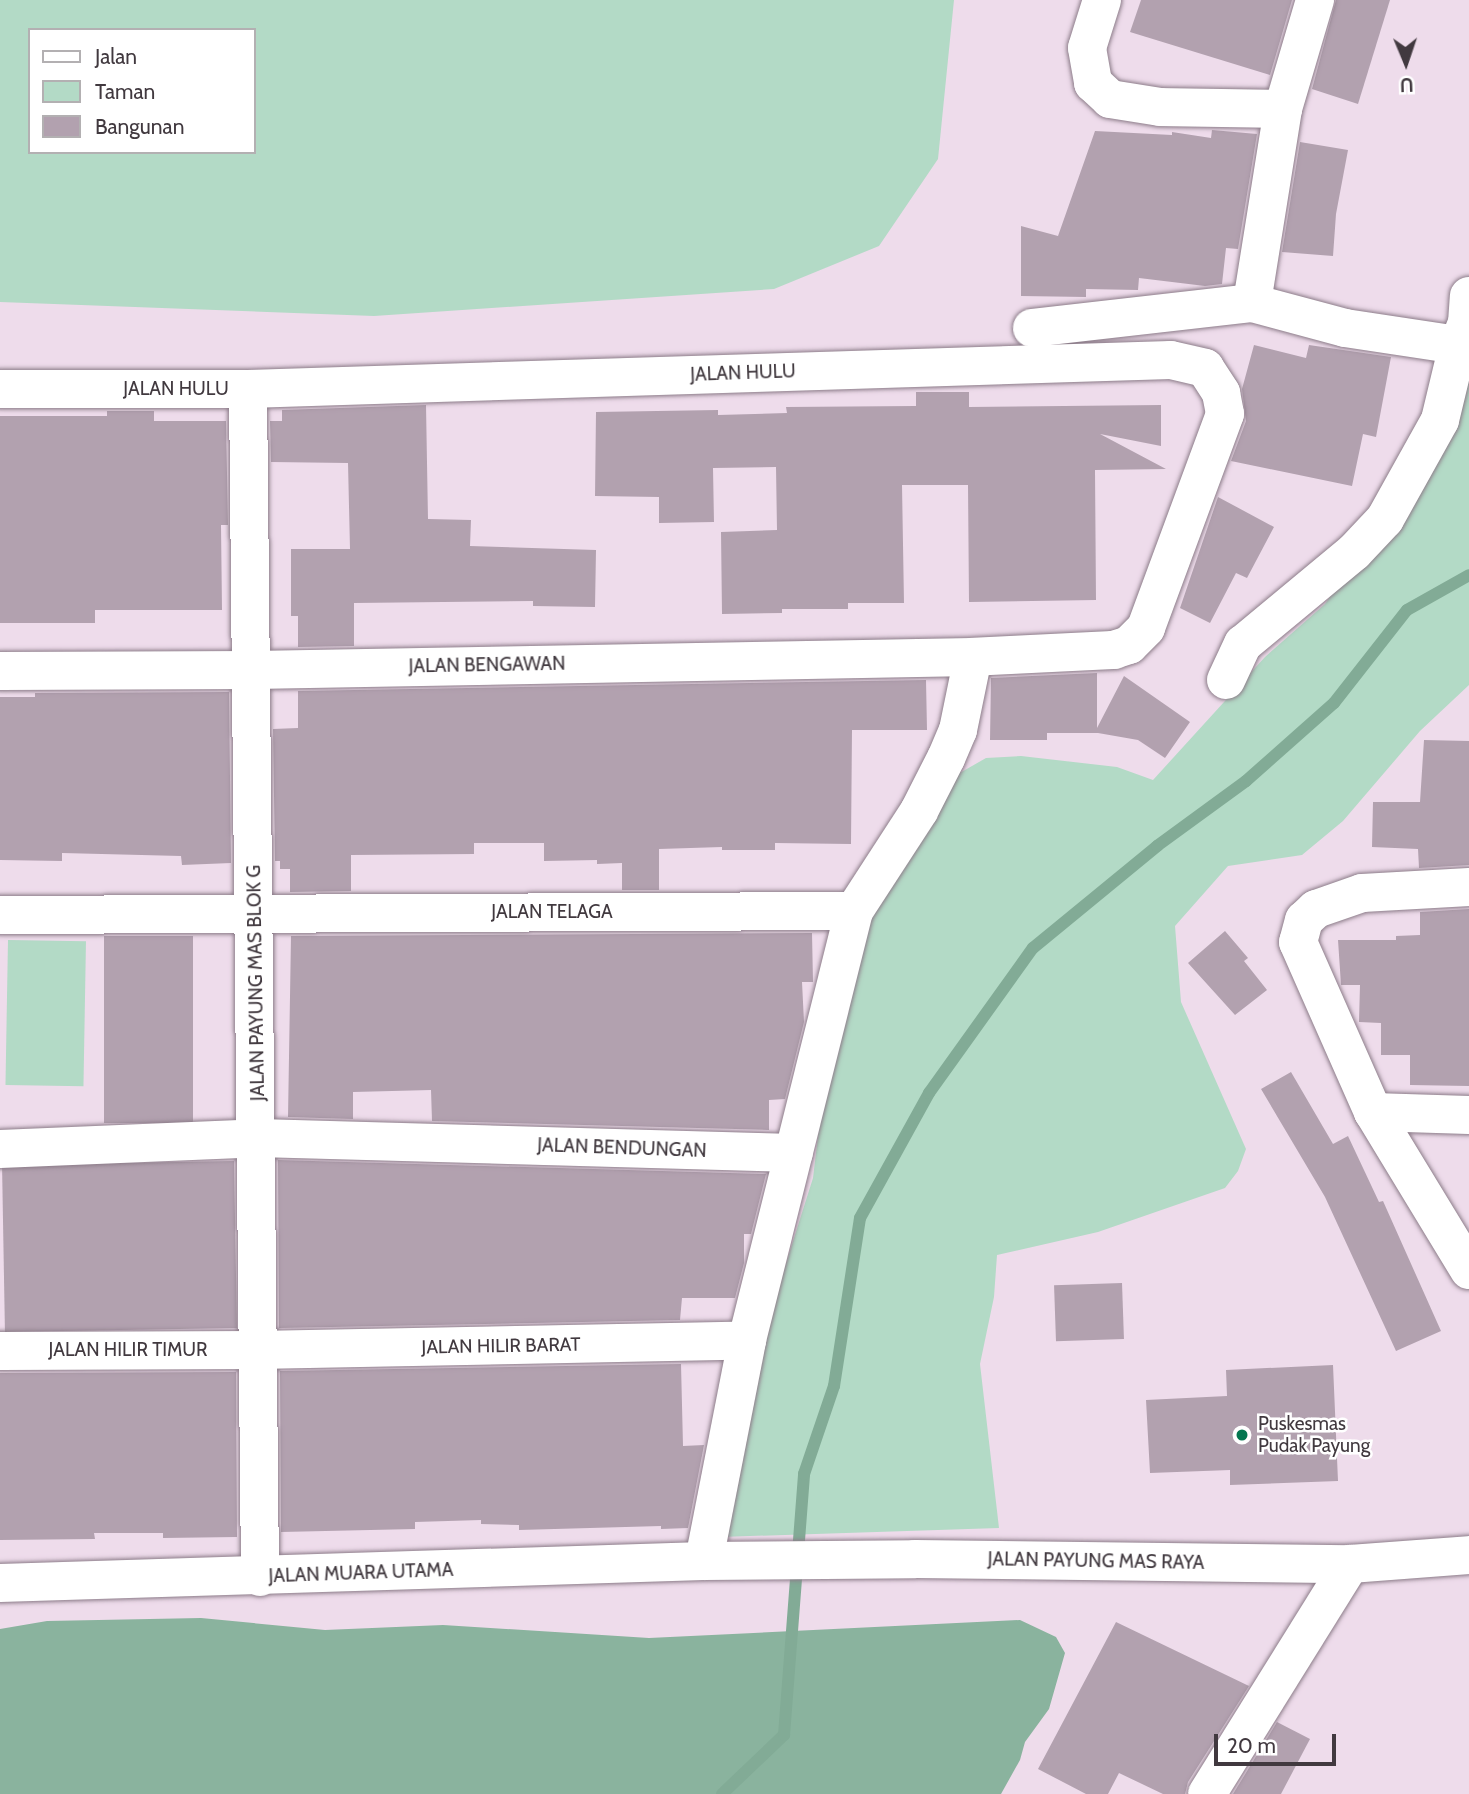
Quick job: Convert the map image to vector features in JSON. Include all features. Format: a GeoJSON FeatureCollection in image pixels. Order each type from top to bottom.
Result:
{"type":"FeatureCollection","features":[{"type":"Feature","properties":{"kind":"street"},"geometry":{"type":"LineString","coordinates":[[1101,0],[1087,48],[1093,83],[1110,99],[1160,107],[1283,109]]}},
{"type":"Feature","properties":{"kind":"street"},"geometry":{"type":"LineString","coordinates":[[1252,303],[1283,109],[1315,0]]}},
{"type":"Feature","properties":{"kind":"street"},"geometry":{"type":"LineString","coordinates":[[1226,680],[1243,644],[1354,552],[1385,519],[1440,420],[1458,345],[1467,323],[1469,296]]}},
{"type":"Feature","properties":{"kind":"street"},"geometry":{"type":"LineString","coordinates":[[1032,328],[1252,303],[1345,328],[1458,345]]}},
{"type":"Feature","properties":{"kind":"street","name":"JALAN HULU"},"geometry":{"type":"LineString","coordinates":[[0,389],[248,389],[1171,359],[1205,368],[1221,393],[1225,414],[1146,628]]}},
{"type":"Feature","properties":{"kind":"street","name":"JALAN PAYUNG MAS BLOK G"},"geometry":{"type":"LineString","coordinates":[[248,389],[258,1138],[256,1350],[260,1577]]}},
{"type":"Feature","properties":{"kind":"street","name":"JALAN BENGAWAN"},"geometry":{"type":"LineString","coordinates":[[0,671],[253,670],[973,657],[1114,650],[1129,645],[1146,628]]}},
{"type":"Feature","properties":{"kind":"street"},"geometry":{"type":"LineString","coordinates":[[713,1561],[747,1341],[854,911],[919,811],[946,758],[958,730],[973,657]]}},
{"type":"Feature","properties":{"kind":"street"},"geometry":{"type":"LineString","coordinates":[[1469,887],[1362,893],[1316,908],[1304,920],[1298,942],[1373,1112],[1469,1270]]}},
{"type":"Feature","properties":{"kind":"street","name":"JALAN TELAGA"},"geometry":{"type":"LineString","coordinates":[[0,915],[854,911]]}},
{"type":"Feature","properties":{"kind":"street"},"geometry":{"type":"LineString","coordinates":[[1373,1112],[1469,1115]]}},
{"type":"Feature","properties":{"kind":"street","name":"JALAN BENDUNGAN"},"geometry":{"type":"LineString","coordinates":[[0,1149],[258,1138],[793,1153]]}},
{"type":"Feature","properties":{"kind":"street","name":"JALAN HILIR BARAT"},"geometry":{"type":"LineString","coordinates":[[256,1350],[747,1341]]}},
{"type":"Feature","properties":{"kind":"street","name":"JALAN HILIR TIMUR"},"geometry":{"type":"LineString","coordinates":[[0,1351],[256,1350]]}},
{"type":"Feature","properties":{"kind":"street","name":"JALAN PAYUNG MAS RAYA"},"geometry":{"type":"LineString","coordinates":[[713,1561],[915,1559],[1350,1564],[1469,1555]]}},
{"type":"Feature","properties":{"kind":"street","name":"JALAN MUARA UTAMA"},"geometry":{"type":"LineString","coordinates":[[0,1583],[713,1561]]}},
{"type":"Feature","properties":{"kind":"street"},"geometry":{"type":"LineString","coordinates":[[1207,1794],[1350,1564]]}},
{"type":"Feature","properties":{"kind":"green space"},"geometry":{"type":"Polygon","coordinates":[[[0,0],[954,0],[938,159],[879,246],[774,289],[374,316],[0,302],[0,0]]]}},
{"type":"Feature","properties":{"kind":"green space"},"geometry":{"type":"Polygon","coordinates":[[[1469,335],[1469,685],[1420,731],[1343,821],[1302,855],[1228,866],[1175,926],[1181,1002],[1246,1149],[1238,1171],[1225,1188],[1098,1232],[997,1255],[994,1297],[980,1364],[999,1528],[721,1537],[758,1352],[813,1178],[824,1085],[870,906],[958,774],[986,758],[1021,756],[1117,767],[1153,780],[1265,657],[1325,604],[1370,538],[1469,335]]]}},
{"type":"Feature","properties":{"kind":"green space"},"geometry":{"type":"Polygon","coordinates":[[[8,940],[86,941],[83,1086],[5,1085],[8,940]]]}},
{"type":"Feature","properties":{"kind":"green space"},"geometry":{"type":"Polygon","coordinates":[[[201,1618],[325,1630],[443,1625],[649,1638],[1020,1620],[1056,1637],[1065,1653],[1049,1709],[1025,1742],[1020,1760],[1001,1794],[0,1794],[0,1629],[47,1621],[201,1618]]]}},
{"type":"Feature","properties":{"kind":"building"},"geometry":{"type":"Polygon","coordinates":[[[1141,0],[1292,0],[1270,75],[1130,32],[1141,0]]]}},
{"type":"Feature","properties":{"kind":"building"},"geometry":{"type":"Polygon","coordinates":[[[1336,0],[1390,0],[1358,104],[1312,89],[1336,0]]]}},
{"type":"Feature","properties":{"kind":"building"},"geometry":{"type":"Polygon","coordinates":[[[1212,130],[1257,134],[1238,249],[1226,248],[1222,284],[1205,286],[1139,278],[1138,290],[1086,289],[1086,297],[1021,296],[1021,226],[1058,236],[1095,131],[1172,135],[1172,132],[1211,138],[1212,130]]]}},
{"type":"Feature","properties":{"kind":"building"},"geometry":{"type":"Polygon","coordinates":[[[1300,142],[1348,150],[1336,214],[1333,256],[1282,252],[1300,142]]]}},
{"type":"Feature","properties":{"kind":"building"},"geometry":{"type":"Polygon","coordinates":[[[1254,345],[1306,358],[1309,345],[1391,357],[1376,437],[1363,434],[1352,486],[1231,461],[1246,421],[1242,389],[1254,345]]]}},
{"type":"Feature","properties":{"kind":"building"},"geometry":{"type":"Polygon","coordinates":[[[916,392],[969,392],[969,407],[1161,405],[1161,446],[1100,434],[1166,469],[1095,470],[1096,600],[969,602],[968,485],[902,485],[904,603],[848,603],[848,609],[782,609],[782,613],[722,614],[721,532],[777,530],[776,467],[713,468],[714,522],[659,523],[659,497],[595,496],[596,412],[718,410],[718,415],[787,413],[786,407],[916,406],[916,392]]]}},
{"type":"Feature","properties":{"kind":"building"},"geometry":{"type":"Polygon","coordinates":[[[426,405],[428,519],[471,520],[470,546],[596,550],[595,607],[533,606],[533,601],[354,603],[354,646],[298,647],[298,616],[291,616],[291,549],[350,549],[348,463],[271,462],[270,421],[282,421],[282,410],[426,405]]]}},
{"type":"Feature","properties":{"kind":"building"},"geometry":{"type":"Polygon","coordinates":[[[107,411],[154,411],[154,421],[226,421],[228,525],[221,525],[222,610],[95,610],[95,623],[0,623],[0,416],[107,416],[107,411]]]}},
{"type":"Feature","properties":{"kind":"building"},"geometry":{"type":"Polygon","coordinates":[[[1218,497],[1274,527],[1247,578],[1236,573],[1210,623],[1180,608],[1218,497]]]}},
{"type":"Feature","properties":{"kind":"building"},"geometry":{"type":"Polygon","coordinates":[[[1097,673],[1097,728],[1124,676],[1190,722],[1165,758],[1138,740],[1098,733],[1047,733],[1047,740],[990,740],[991,678],[1097,673]]]}},
{"type":"Feature","properties":{"kind":"building"},"geometry":{"type":"Polygon","coordinates":[[[926,680],[927,730],[852,730],[851,844],[775,843],[775,850],[722,850],[722,847],[659,849],[659,890],[622,890],[622,863],[597,864],[597,860],[544,861],[544,843],[474,843],[474,854],[351,855],[351,891],[290,892],[290,869],[280,869],[280,861],[275,861],[273,729],[298,728],[298,691],[926,680]]]}},
{"type":"Feature","properties":{"kind":"building"},"geometry":{"type":"Polygon","coordinates":[[[229,692],[231,863],[182,865],[181,856],[62,853],[62,861],[0,860],[0,697],[35,697],[35,693],[229,692]]]}},
{"type":"Feature","properties":{"kind":"building"},"geometry":{"type":"Polygon","coordinates":[[[1424,740],[1469,741],[1469,865],[1419,868],[1418,849],[1372,847],[1373,802],[1420,802],[1424,740]]]}},
{"type":"Feature","properties":{"kind":"building"},"geometry":{"type":"Polygon","coordinates":[[[1469,909],[1469,1086],[1410,1085],[1410,1055],[1381,1055],[1381,1023],[1359,1022],[1360,985],[1341,985],[1338,940],[1396,940],[1396,936],[1420,935],[1420,912],[1469,909]]]}},
{"type":"Feature","properties":{"kind":"building"},"geometry":{"type":"Polygon","coordinates":[[[1225,931],[1248,958],[1244,961],[1267,990],[1235,1015],[1188,963],[1225,931]]]}},
{"type":"Feature","properties":{"kind":"building"},"geometry":{"type":"Polygon","coordinates":[[[812,933],[813,982],[802,982],[804,1022],[785,1099],[769,1100],[769,1130],[432,1121],[431,1090],[353,1092],[353,1119],[288,1117],[291,936],[812,933]]]}},
{"type":"Feature","properties":{"kind":"building"},"geometry":{"type":"Polygon","coordinates":[[[104,936],[193,936],[193,1123],[104,1123],[104,936]]]}},
{"type":"Feature","properties":{"kind":"building"},"geometry":{"type":"Polygon","coordinates":[[[1291,1072],[1333,1144],[1348,1136],[1379,1202],[1383,1201],[1441,1331],[1396,1351],[1325,1197],[1261,1089],[1291,1072]]]}},
{"type":"Feature","properties":{"kind":"building"},"geometry":{"type":"Polygon","coordinates":[[[278,1160],[766,1174],[751,1234],[744,1234],[744,1263],[735,1298],[682,1298],[680,1320],[279,1328],[278,1160]]]}},
{"type":"Feature","properties":{"kind":"building"},"geometry":{"type":"Polygon","coordinates":[[[234,1161],[237,1328],[5,1332],[2,1165],[234,1161]]]}},
{"type":"Feature","properties":{"kind":"building"},"geometry":{"type":"Polygon","coordinates":[[[1122,1283],[1124,1339],[1056,1341],[1054,1285],[1122,1283]]]}},
{"type":"Feature","properties":{"kind":"building"},"geometry":{"type":"Polygon","coordinates":[[[681,1364],[683,1446],[704,1445],[688,1528],[661,1529],[661,1526],[519,1530],[519,1525],[481,1524],[481,1520],[415,1522],[415,1529],[281,1532],[280,1371],[681,1364]]]}},
{"type":"Feature","properties":{"kind":"building","name":"Puskesmas Pudak Payung"},"geometry":{"type":"Polygon","coordinates":[[[1333,1365],[1338,1481],[1230,1485],[1230,1470],[1150,1473],[1146,1400],[1227,1396],[1226,1370],[1333,1365]]]}},
{"type":"Feature","properties":{"kind":"building"},"geometry":{"type":"Polygon","coordinates":[[[236,1372],[237,1537],[163,1538],[163,1533],[94,1533],[95,1539],[0,1540],[0,1373],[236,1372]]]}},
{"type":"Feature","properties":{"kind":"building"},"geometry":{"type":"Polygon","coordinates":[[[1116,1622],[1249,1686],[1188,1782],[1185,1794],[1163,1794],[1119,1773],[1108,1794],[1086,1794],[1038,1769],[1116,1622]]]}},
{"type":"Feature","properties":{"kind":"building"},"geometry":{"type":"Polygon","coordinates":[[[1277,1722],[1310,1739],[1281,1794],[1233,1794],[1277,1722]]]}},
{"type":"Feature","properties":{"kind":"waterway"},"geometry":{"type":"LineString","coordinates":[[722,1794],[784,1735],[804,1474],[834,1386],[860,1218],[929,1093],[1033,948],[1157,846],[1246,781],[1334,703],[1407,610],[1469,575]]}},
{"type":"Feature","properties":{"kind":"place","name":"Puskesmas Pudak Payung"},"geometry":{"type":"Point","coordinates":[1242,1435]}}]}
